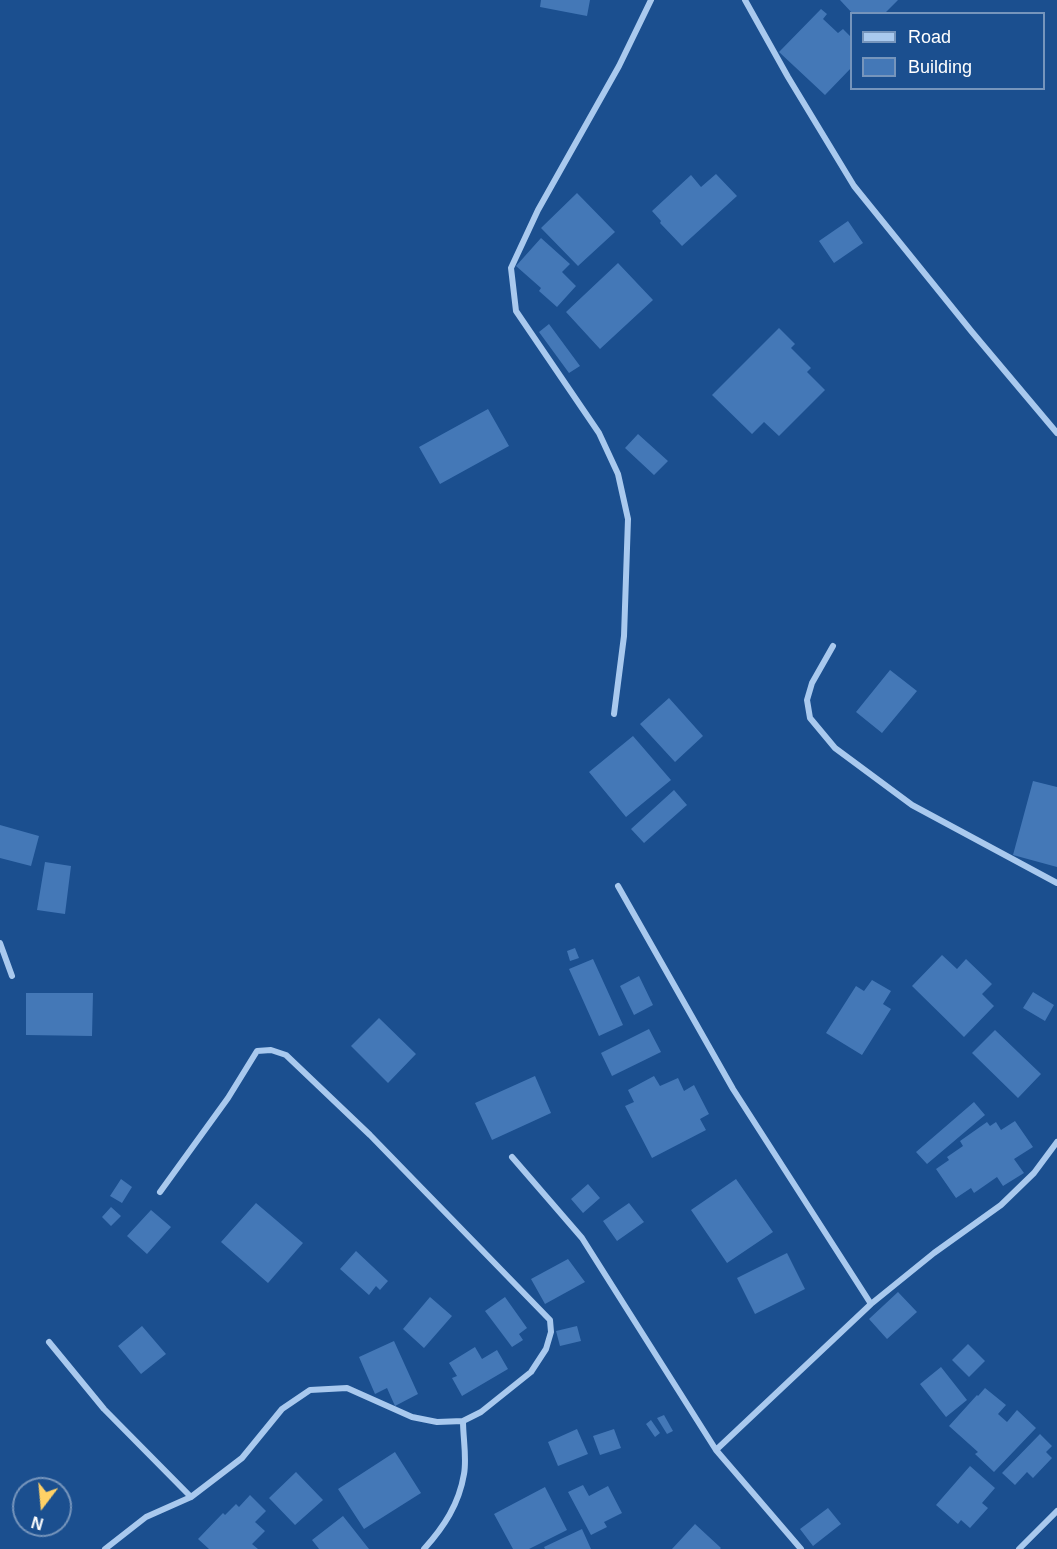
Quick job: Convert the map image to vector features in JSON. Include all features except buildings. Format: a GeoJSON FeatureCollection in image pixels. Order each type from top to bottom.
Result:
{"type":"FeatureCollection","features":[{"type":"Feature","properties":{"kind":"street"},"geometry":{"type":"LineString","coordinates":[[614,714],[624,636],[628,519],[618,474],[599,433],[516,311],[511,268],[538,210],[619,66],[651,0]]}},
{"type":"Feature","properties":{"kind":"street"},"geometry":{"type":"LineString","coordinates":[[745,0],[788,77],[854,186],[1057,433]]}},
{"type":"Feature","properties":{"kind":"street"},"geometry":{"type":"LineString","coordinates":[[833,646],[812,683],[807,700],[810,718],[835,748],[912,805],[1057,884]]}},
{"type":"Feature","properties":{"kind":"street"},"geometry":{"type":"LineString","coordinates":[[618,886],[733,1089],[871,1304]]}},
{"type":"Feature","properties":{"kind":"street"},"geometry":{"type":"LineString","coordinates":[[0,943],[12,976]]}},
{"type":"Feature","properties":{"kind":"street"},"geometry":{"type":"LineString","coordinates":[[105,1549],[146,1517],[191,1497],[242,1458],[282,1409],[310,1390],[347,1388],[412,1418],[437,1422],[463,1421],[481,1412],[531,1372],[546,1349],[551,1332],[550,1320],[370,1135],[286,1055],[271,1050],[257,1051],[228,1098],[160,1192]]}},
{"type":"Feature","properties":{"kind":"street"},"geometry":{"type":"LineString","coordinates":[[716,1450],[871,1304],[934,1253],[1001,1205],[1034,1173],[1057,1142]]}},
{"type":"Feature","properties":{"kind":"street"},"geometry":{"type":"LineString","coordinates":[[512,1157],[582,1238],[716,1450],[801,1549]]}},
{"type":"Feature","properties":{"kind":"street"},"geometry":{"type":"LineString","coordinates":[[49,1342],[104,1408],[191,1497]]}},
{"type":"Feature","properties":{"kind":"street"},"geometry":{"type":"LineString","coordinates":[[424,1549],[439,1532],[456,1505],[465,1472],[463,1421]]}},
{"type":"Feature","properties":{"kind":"street"},"geometry":{"type":"LineString","coordinates":[[1019,1549],[1057,1511]]}}]}
